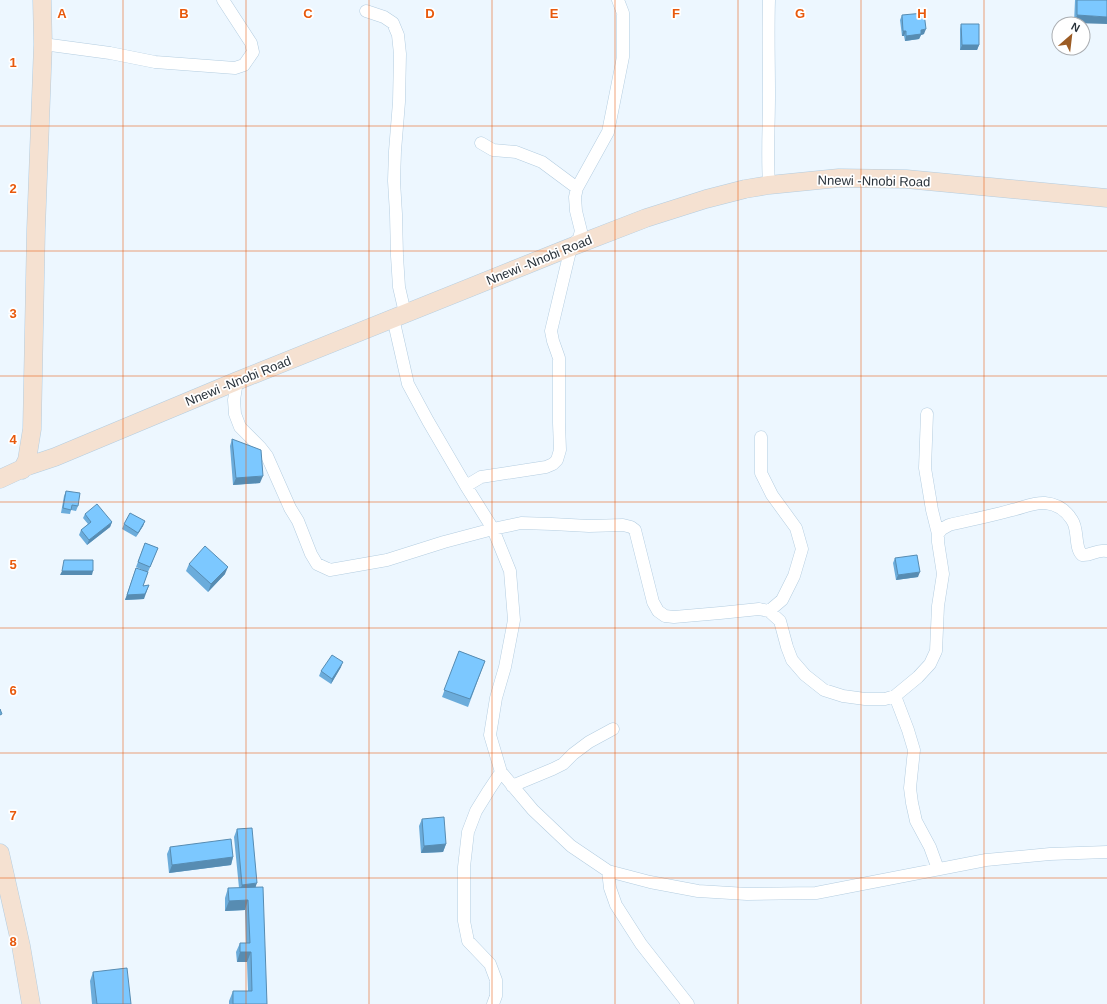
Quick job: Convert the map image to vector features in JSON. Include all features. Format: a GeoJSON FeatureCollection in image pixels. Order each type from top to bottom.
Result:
{"type":"FeatureCollection","features":[{"type":"Feature","properties":{"kind":"main road"},"geometry":{"type":"LineString","coordinates":[[22,470],[27,460],[32,429],[43,44],[42,0]]}},
{"type":"Feature","properties":{"kind":"main road","name":"Nnewi -Nnobi Road"},"geometry":{"type":"LineString","coordinates":[[0,479],[28,466],[55,457],[237,381],[571,247],[646,218],[706,199],[745,189],[839,178],[906,179],[1107,198]]}},
{"type":"Feature","properties":{"kind":"main road"},"geometry":{"type":"LineString","coordinates":[[32,429],[55,457]]}},
{"type":"Feature","properties":{"kind":"main road"},"geometry":{"type":"LineString","coordinates":[[0,853],[21,946],[31,1004]]}},
{"type":"Feature","properties":{"kind":"street"},"geometry":{"type":"LineString","coordinates":[[43,44],[110,53],[155,62],[235,68],[244,65],[253,52],[251,43],[223,0]]}},
{"type":"Feature","properties":{"kind":"street"},"geometry":{"type":"LineString","coordinates":[[466,486],[481,477],[546,467],[553,464],[557,460],[560,450],[560,358],[553,341],[551,331],[571,247],[579,238],[582,230],[576,211],[574,197],[577,188],[608,132],[623,57],[623,13],[618,0]]}},
{"type":"Feature","properties":{"kind":"street"},"geometry":{"type":"LineString","coordinates":[[769,0],[769,185]]}},
{"type":"Feature","properties":{"kind":"street"},"geometry":{"type":"LineString","coordinates":[[366,11],[384,17],[393,23],[398,35],[400,54],[399,102],[394,181],[397,264],[400,287],[399,316],[408,384],[428,422],[493,529],[510,571],[514,620],[505,667],[496,698],[490,736],[501,772],[533,810],[571,846],[608,871],[650,882],[698,891],[747,894],[816,893],[986,860],[1050,854],[1107,852]]}},
{"type":"Feature","properties":{"kind":"street"},"geometry":{"type":"LineString","coordinates":[[481,144],[493,150],[516,152],[542,162],[577,188]]}},
{"type":"Feature","properties":{"kind":"street"},"geometry":{"type":"LineString","coordinates":[[237,381],[234,400],[235,414],[240,427],[267,456],[290,508],[298,521],[311,554],[317,564],[330,570],[387,560],[444,542],[521,523],[590,526],[618,525],[631,527],[635,530],[653,602],[658,611],[665,616],[674,617],[759,609],[769,611],[780,621],[792,660],[805,675],[824,690],[843,696],[865,699],[885,699],[894,696],[918,677],[930,664],[936,651],[938,606],[943,574],[938,534],[932,510],[925,468],[927,414]]}},
{"type":"Feature","properties":{"kind":"street"},"geometry":{"type":"LineString","coordinates":[[762,437],[762,473],[772,495],[796,528],[802,550],[794,576],[782,600],[769,611]]}},
{"type":"Feature","properties":{"kind":"street"},"geometry":{"type":"LineString","coordinates":[[938,534],[942,529],[949,525],[1034,504],[1044,503],[1054,505],[1065,511],[1073,521],[1077,535],[1078,548],[1082,555],[1088,555],[1102,550],[1107,551]]}},
{"type":"Feature","properties":{"kind":"street"},"geometry":{"type":"LineString","coordinates":[[894,696],[908,730],[914,750],[910,788],[916,821],[930,847],[938,869]]}},
{"type":"Feature","properties":{"kind":"street"},"geometry":{"type":"LineString","coordinates":[[512,786],[563,764],[589,742],[613,729]]}},
{"type":"Feature","properties":{"kind":"street"},"geometry":{"type":"LineString","coordinates":[[493,1004],[496,996],[496,980],[490,964],[468,941],[464,921],[464,867],[468,832],[476,811],[501,772]]}},
{"type":"Feature","properties":{"kind":"street"},"geometry":{"type":"LineString","coordinates":[[608,871],[610,888],[616,905],[641,944],[688,1004]]}},
{"type":"Feature","properties":{"kind":"building"},"geometry":{"type":"Polygon","coordinates":[[[1077,0],[1107,0],[1107,17],[1077,15],[1077,0]]]}},
{"type":"Feature","properties":{"kind":"building"},"geometry":{"type":"Polygon","coordinates":[[[924,13],[926,29],[921,30],[921,34],[906,36],[906,31],[903,31],[902,15],[924,13]]]}},
{"type":"Feature","properties":{"kind":"building"},"geometry":{"type":"Polygon","coordinates":[[[961,24],[979,24],[979,45],[962,45],[961,24]]]}},
{"type":"Feature","properties":{"kind":"building"},"geometry":{"type":"Polygon","coordinates":[[[232,439],[261,450],[263,476],[236,478],[232,439]]]}},
{"type":"Feature","properties":{"kind":"building"},"geometry":{"type":"Polygon","coordinates":[[[66,491],[80,493],[78,506],[72,505],[71,510],[63,508],[66,491]]]}},
{"type":"Feature","properties":{"kind":"building"},"geometry":{"type":"Polygon","coordinates":[[[97,504],[112,522],[89,540],[81,530],[91,522],[85,514],[97,504]]]}},
{"type":"Feature","properties":{"kind":"building"},"geometry":{"type":"Polygon","coordinates":[[[130,513],[145,521],[138,533],[124,524],[130,513]]]}},
{"type":"Feature","properties":{"kind":"building"},"geometry":{"type":"Polygon","coordinates":[[[145,543],[158,548],[150,567],[138,562],[145,543]]]}},
{"type":"Feature","properties":{"kind":"building"},"geometry":{"type":"Polygon","coordinates":[[[205,546],[228,567],[211,584],[189,564],[205,546]]]}},
{"type":"Feature","properties":{"kind":"building"},"geometry":{"type":"Polygon","coordinates":[[[917,555],[920,572],[898,575],[895,558],[917,555]]]}},
{"type":"Feature","properties":{"kind":"building"},"geometry":{"type":"Polygon","coordinates":[[[64,560],[93,560],[93,571],[62,571],[64,560]]]}},
{"type":"Feature","properties":{"kind":"building"},"geometry":{"type":"Polygon","coordinates":[[[136,568],[148,572],[143,586],[149,585],[145,594],[127,595],[136,568]]]}},
{"type":"Feature","properties":{"kind":"building"},"geometry":{"type":"Polygon","coordinates":[[[459,651],[485,661],[470,699],[444,690],[459,651]]]}},
{"type":"Feature","properties":{"kind":"building"},"geometry":{"type":"Polygon","coordinates":[[[332,655],[343,662],[332,679],[321,671],[332,655]]]}},
{"type":"Feature","properties":{"kind":"building"},"geometry":{"type":"Polygon","coordinates":[[[444,817],[446,844],[424,846],[422,819],[444,817]]]}},
{"type":"Feature","properties":{"kind":"building"},"geometry":{"type":"Polygon","coordinates":[[[252,828],[257,883],[242,885],[237,829],[252,828]]]}},
{"type":"Feature","properties":{"kind":"building"},"geometry":{"type":"Polygon","coordinates":[[[231,839],[233,857],[172,865],[170,847],[231,839]]]}},
{"type":"Feature","properties":{"kind":"building"},"geometry":{"type":"Polygon","coordinates":[[[263,887],[267,1004],[233,1004],[233,991],[252,991],[251,952],[240,952],[240,943],[250,943],[248,900],[229,901],[228,888],[263,887]]]}},
{"type":"Feature","properties":{"kind":"building"},"geometry":{"type":"Polygon","coordinates":[[[127,968],[131,1004],[97,1004],[93,972],[127,968]]]}}]}
